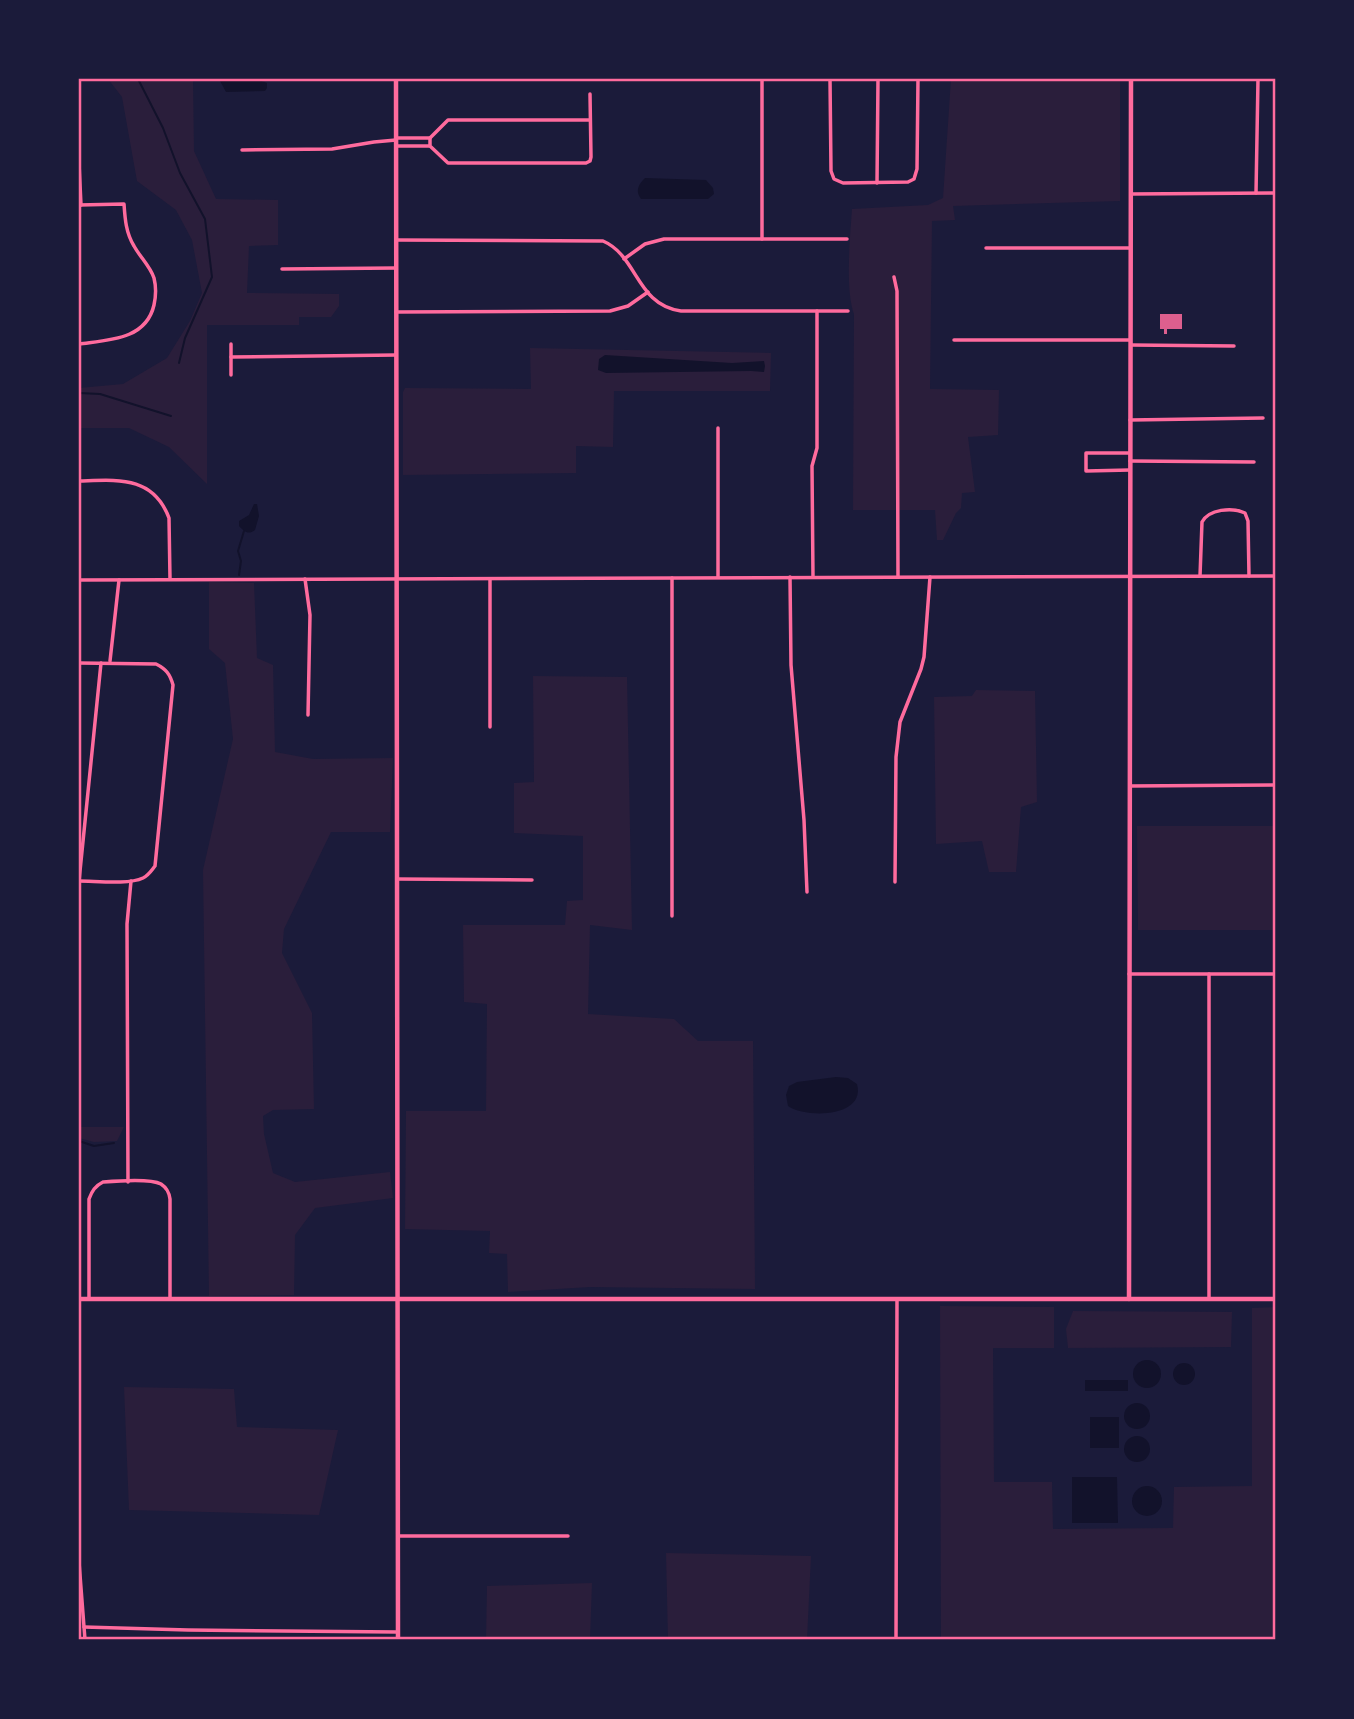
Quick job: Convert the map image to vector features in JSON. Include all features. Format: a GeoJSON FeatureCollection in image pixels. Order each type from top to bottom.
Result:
{"type":"FeatureCollection","features":[{"type":"Feature","properties":{"kind":"street"},"geometry":{"type":"LineString","coordinates":[[396,79],[398,1640]]}},
{"type":"Feature","properties":{"kind":"street"},"geometry":{"type":"LineString","coordinates":[[762,79],[762,239]]}},
{"type":"Feature","properties":{"kind":"street"},"geometry":{"type":"LineString","coordinates":[[830,79],[832,175],[838,182],[843,183],[908,182],[914,178],[918,79]]}},
{"type":"Feature","properties":{"kind":"street"},"geometry":{"type":"LineString","coordinates":[[877,183],[878,79]]}},
{"type":"Feature","properties":{"kind":"street"},"geometry":{"type":"LineString","coordinates":[[1129,1299],[1131,79]]}},
{"type":"Feature","properties":{"kind":"street"},"geometry":{"type":"LineString","coordinates":[[1256,193],[1258,79]]}},
{"type":"Feature","properties":{"kind":"street"},"geometry":{"type":"LineString","coordinates":[[396,141],[430,146],[449,163],[586,163],[591,157],[590,94]]}},
{"type":"Feature","properties":{"kind":"street"},"geometry":{"type":"LineString","coordinates":[[242,150],[332,149],[374,142],[430,138],[448,120],[590,120]]}},
{"type":"Feature","properties":{"kind":"street"},"geometry":{"type":"LineString","coordinates":[[430,138],[430,146]]}},
{"type":"Feature","properties":{"kind":"street"},"geometry":{"type":"LineString","coordinates":[[79,163],[80,205],[124,204],[129,236],[154,279],[155,300],[153,312],[142,327],[133,333],[122,338],[79,344]]}},
{"type":"Feature","properties":{"kind":"street"},"geometry":{"type":"LineString","coordinates":[[1130,194],[1275,193]]}},
{"type":"Feature","properties":{"kind":"street"},"geometry":{"type":"LineString","coordinates":[[624,259],[645,244],[664,239],[847,239]]}},
{"type":"Feature","properties":{"kind":"street"},"geometry":{"type":"LineString","coordinates":[[396,240],[595,240],[617,249],[654,301],[670,310],[848,311]]}},
{"type":"Feature","properties":{"kind":"street"},"geometry":{"type":"LineString","coordinates":[[986,248],[1130,248]]}},
{"type":"Feature","properties":{"kind":"street"},"geometry":{"type":"LineString","coordinates":[[282,270],[396,268]]}},
{"type":"Feature","properties":{"kind":"street"},"geometry":{"type":"LineString","coordinates":[[894,277],[897,291],[898,577]]}},
{"type":"Feature","properties":{"kind":"street"},"geometry":{"type":"LineString","coordinates":[[396,312],[610,312],[628,306],[648,292]]}},
{"type":"Feature","properties":{"kind":"street"},"geometry":{"type":"LineString","coordinates":[[813,577],[812,466],[817,434],[817,311]]}},
{"type":"Feature","properties":{"kind":"street"},"geometry":{"type":"LineString","coordinates":[[954,340],[1234,346]]}},
{"type":"Feature","properties":{"kind":"street"},"geometry":{"type":"LineString","coordinates":[[231,344],[231,375]]}},
{"type":"Feature","properties":{"kind":"street"},"geometry":{"type":"LineString","coordinates":[[231,357],[396,355]]}},
{"type":"Feature","properties":{"kind":"street"},"geometry":{"type":"LineString","coordinates":[[1130,421],[1263,418]]}},
{"type":"Feature","properties":{"kind":"street"},"geometry":{"type":"LineString","coordinates":[[718,428],[718,578]]}},
{"type":"Feature","properties":{"kind":"street"},"geometry":{"type":"LineString","coordinates":[[1130,453],[1086,453],[1086,471],[1130,471]]}},
{"type":"Feature","properties":{"kind":"street"},"geometry":{"type":"LineString","coordinates":[[1130,461],[1254,463]]}},
{"type":"Feature","properties":{"kind":"street"},"geometry":{"type":"LineString","coordinates":[[79,481],[132,482],[155,494],[169,518],[170,579]]}},
{"type":"Feature","properties":{"kind":"street"},"geometry":{"type":"LineString","coordinates":[[1200,576],[1202,522],[1209,513],[1235,509],[1245,513],[1248,521],[1248,576]]}},
{"type":"Feature","properties":{"kind":"street"},"geometry":{"type":"LineString","coordinates":[[79,580],[1275,576]]}},
{"type":"Feature","properties":{"kind":"street"},"geometry":{"type":"LineString","coordinates":[[790,577],[791,665],[807,892]]}},
{"type":"Feature","properties":{"kind":"street"},"geometry":{"type":"LineString","coordinates":[[895,882],[896,757],[900,722],[924,657],[930,577]]}},
{"type":"Feature","properties":{"kind":"street"},"geometry":{"type":"LineString","coordinates":[[672,916],[673,578]]}},
{"type":"Feature","properties":{"kind":"street"},"geometry":{"type":"LineString","coordinates":[[305,579],[310,615],[308,715]]}},
{"type":"Feature","properties":{"kind":"street"},"geometry":{"type":"LineString","coordinates":[[490,579],[490,727]]}},
{"type":"Feature","properties":{"kind":"street"},"geometry":{"type":"LineString","coordinates":[[110,662],[118,580]]}},
{"type":"Feature","properties":{"kind":"street"},"geometry":{"type":"LineString","coordinates":[[79,663],[110,662],[156,664],[165,668],[173,685],[155,866],[140,880],[79,881],[101,663]]}},
{"type":"Feature","properties":{"kind":"street"},"geometry":{"type":"LineString","coordinates":[[1129,786],[1275,785]]}},
{"type":"Feature","properties":{"kind":"street"},"geometry":{"type":"LineString","coordinates":[[397,879],[532,880]]}},
{"type":"Feature","properties":{"kind":"street"},"geometry":{"type":"LineString","coordinates":[[128,1182],[127,924],[131,881]]}},
{"type":"Feature","properties":{"kind":"street"},"geometry":{"type":"LineString","coordinates":[[1129,974],[1275,974]]}},
{"type":"Feature","properties":{"kind":"street"},"geometry":{"type":"LineString","coordinates":[[1209,974],[1209,1299]]}},
{"type":"Feature","properties":{"kind":"street"},"geometry":{"type":"LineString","coordinates":[[89,1299],[89,1199],[92,1191],[97,1185],[108,1182],[154,1182],[164,1187],[170,1199],[170,1299]]}},
{"type":"Feature","properties":{"kind":"street"},"geometry":{"type":"LineString","coordinates":[[79,1299],[1275,1299]]}},
{"type":"Feature","properties":{"kind":"street"},"geometry":{"type":"LineString","coordinates":[[896,1640],[897,1299]]}},
{"type":"Feature","properties":{"kind":"street"},"geometry":{"type":"LineString","coordinates":[[398,1536],[568,1536]]}},
{"type":"Feature","properties":{"kind":"street"},"geometry":{"type":"LineString","coordinates":[[79,1562],[85,1640]]}},
{"type":"Feature","properties":{"kind":"street"},"geometry":{"type":"LineString","coordinates":[[84,1627],[398,1632]]}},
{"type":"Feature","properties":{"kind":"shaded area"},"geometry":{"type":"Polygon","coordinates":[[[108,79],[193,79],[194,151],[216,199],[278,200],[278,245],[249,246],[247,293],[339,294],[339,306],[331,317],[299,317],[299,325],[207,325],[207,484],[169,447],[129,428],[79,428],[79,388],[123,384],[167,358],[190,321],[202,293],[192,240],[176,210],[137,181],[122,97],[108,79]]]}},
{"type":"Feature","properties":{"kind":"shaded area"},"geometry":{"type":"Polygon","coordinates":[[[219,79],[256,79],[267,83],[267,88],[265,91],[226,92],[219,79]]]}},
{"type":"Feature","properties":{"kind":"shaded area"},"geometry":{"type":"Polygon","coordinates":[[[951,79],[1120,79],[1120,201],[953,206],[955,220],[932,221],[930,389],[999,390],[998,435],[968,437],[975,492],[962,493],[961,508],[943,540],[937,540],[935,510],[853,510],[854,314],[849,263],[852,209],[928,205],[943,198],[951,79]]]}},
{"type":"Feature","properties":{"kind":"shaded area"},"geometry":{"type":"Polygon","coordinates":[[[645,178],[706,180],[713,188],[714,194],[708,199],[641,199],[638,188],[645,178]]]}},
{"type":"Feature","properties":{"kind":"shaded area"},"geometry":{"type":"Polygon","coordinates":[[[530,348],[771,353],[770,391],[614,391],[613,447],[576,446],[576,473],[403,475],[405,388],[531,389],[530,348]]]}},
{"type":"Feature","properties":{"kind":"shaded area"},"geometry":{"type":"Polygon","coordinates":[[[605,355],[732,363],[764,361],[765,366],[764,372],[606,373],[598,370],[599,359],[605,355]]]}},
{"type":"Feature","properties":{"kind":"shaded area"},"geometry":{"type":"Polygon","coordinates":[[[254,504],[257,504],[259,516],[255,530],[247,532],[239,526],[239,521],[249,515],[254,504]]]}},
{"type":"Feature","properties":{"kind":"shaded area"},"geometry":{"type":"Polygon","coordinates":[[[209,582],[254,583],[257,658],[273,665],[275,752],[313,759],[393,758],[390,832],[331,832],[284,929],[282,953],[312,1013],[314,1109],[273,1110],[263,1116],[264,1134],[273,1173],[295,1182],[390,1172],[393,1198],[315,1208],[295,1235],[294,1295],[209,1296],[203,870],[233,739],[225,663],[209,649],[209,582]]]}},
{"type":"Feature","properties":{"kind":"shaded area"},"geometry":{"type":"Polygon","coordinates":[[[533,676],[627,677],[632,930],[590,925],[588,1014],[674,1019],[698,1041],[753,1041],[755,1289],[590,1287],[508,1292],[507,1254],[489,1253],[490,1231],[405,1229],[406,1111],[486,1111],[487,1004],[464,1002],[463,925],[565,925],[567,901],[583,900],[583,836],[514,833],[514,783],[534,782],[533,676]]]}},
{"type":"Feature","properties":{"kind":"shaded area"},"geometry":{"type":"Polygon","coordinates":[[[976,690],[1035,691],[1037,802],[1021,807],[1016,872],[989,872],[982,841],[936,844],[934,697],[972,696],[976,690]]]}},
{"type":"Feature","properties":{"kind":"shaded area"},"geometry":{"type":"Polygon","coordinates":[[[1137,826],[1275,826],[1275,930],[1138,930],[1137,826]]]}},
{"type":"Feature","properties":{"kind":"shaded area"},"geometry":{"type":"Polygon","coordinates":[[[848,1078],[857,1084],[857,1095],[853,1103],[844,1109],[808,1113],[788,1106],[786,1095],[789,1086],[797,1082],[848,1078]]]}},
{"type":"Feature","properties":{"kind":"shaded area"},"geometry":{"type":"Polygon","coordinates":[[[79,1127],[124,1127],[117,1141],[94,1142],[79,1138],[79,1127]]]}},
{"type":"Feature","properties":{"kind":"shaded area"},"geometry":{"type":"Polygon","coordinates":[[[940,1306],[1054,1307],[1054,1348],[993,1348],[994,1482],[1052,1482],[1053,1529],[1173,1528],[1174,1487],[1252,1486],[1252,1308],[1275,1307],[1275,1640],[941,1640],[940,1306]]]}},
{"type":"Feature","properties":{"kind":"shaded area"},"geometry":{"type":"Polygon","coordinates":[[[1073,1311],[1232,1312],[1231,1347],[1068,1348],[1066,1329],[1073,1311]]]}},
{"type":"Feature","properties":{"kind":"shaded area"},"geometry":{"type":"Polygon","coordinates":[[[1147,1360],[1157,1364],[1161,1374],[1157,1384],[1147,1388],[1137,1384],[1133,1374],[1137,1364],[1147,1360]]]}},
{"type":"Feature","properties":{"kind":"shaded area"},"geometry":{"type":"Polygon","coordinates":[[[1184,1363],[1192,1366],[1195,1374],[1192,1382],[1184,1385],[1176,1382],[1173,1374],[1176,1366],[1184,1363]]]}},
{"type":"Feature","properties":{"kind":"shaded area"},"geometry":{"type":"Polygon","coordinates":[[[1085,1380],[1128,1380],[1128,1391],[1085,1391],[1085,1380]]]}},
{"type":"Feature","properties":{"kind":"shaded area"},"geometry":{"type":"Polygon","coordinates":[[[124,1387],[234,1389],[237,1427],[338,1430],[319,1515],[129,1510],[124,1387]]]}},
{"type":"Feature","properties":{"kind":"shaded area"},"geometry":{"type":"Polygon","coordinates":[[[1137,1403],[1146,1407],[1150,1416],[1146,1425],[1137,1429],[1128,1425],[1124,1416],[1128,1407],[1137,1403]]]}},
{"type":"Feature","properties":{"kind":"shaded area"},"geometry":{"type":"Polygon","coordinates":[[[1090,1417],[1119,1417],[1119,1448],[1090,1448],[1090,1417]]]}},
{"type":"Feature","properties":{"kind":"shaded area"},"geometry":{"type":"Polygon","coordinates":[[[1137,1436],[1146,1440],[1150,1449],[1146,1458],[1137,1462],[1128,1458],[1124,1449],[1128,1440],[1137,1436]]]}},
{"type":"Feature","properties":{"kind":"shaded area"},"geometry":{"type":"Polygon","coordinates":[[[1072,1477],[1117,1477],[1118,1523],[1072,1523],[1072,1477]]]}},
{"type":"Feature","properties":{"kind":"shaded area"},"geometry":{"type":"Polygon","coordinates":[[[1147,1486],[1158,1490],[1162,1501],[1158,1512],[1147,1516],[1136,1512],[1132,1501],[1136,1490],[1147,1486]]]}},
{"type":"Feature","properties":{"kind":"shaded area"},"geometry":{"type":"Polygon","coordinates":[[[666,1553],[811,1556],[807,1640],[668,1640],[666,1553]]]}},
{"type":"Feature","properties":{"kind":"shaded area"},"geometry":{"type":"Polygon","coordinates":[[[592,1583],[590,1640],[486,1640],[487,1586],[592,1583]]]}},
{"type":"Feature","properties":{"kind":"building"},"geometry":{"type":"Polygon","coordinates":[[[1160,314],[1182,314],[1182,329],[1167,329],[1167,334],[1164,334],[1164,329],[1160,329],[1160,314]]]}},
{"type":"Feature","properties":{"kind":"waterway"},"geometry":{"type":"LineString","coordinates":[[138,79],[163,128],[180,173],[205,219],[212,277],[185,338],[179,363]]}},
{"type":"Feature","properties":{"kind":"waterway"},"geometry":{"type":"LineString","coordinates":[[79,393],[100,394],[171,416]]}},
{"type":"Feature","properties":{"kind":"waterway"},"geometry":{"type":"LineString","coordinates":[[239,575],[241,561],[238,551],[244,531]]}},
{"type":"Feature","properties":{"kind":"waterway"},"geometry":{"type":"LineString","coordinates":[[79,1141],[94,1146],[114,1143]]}}]}
